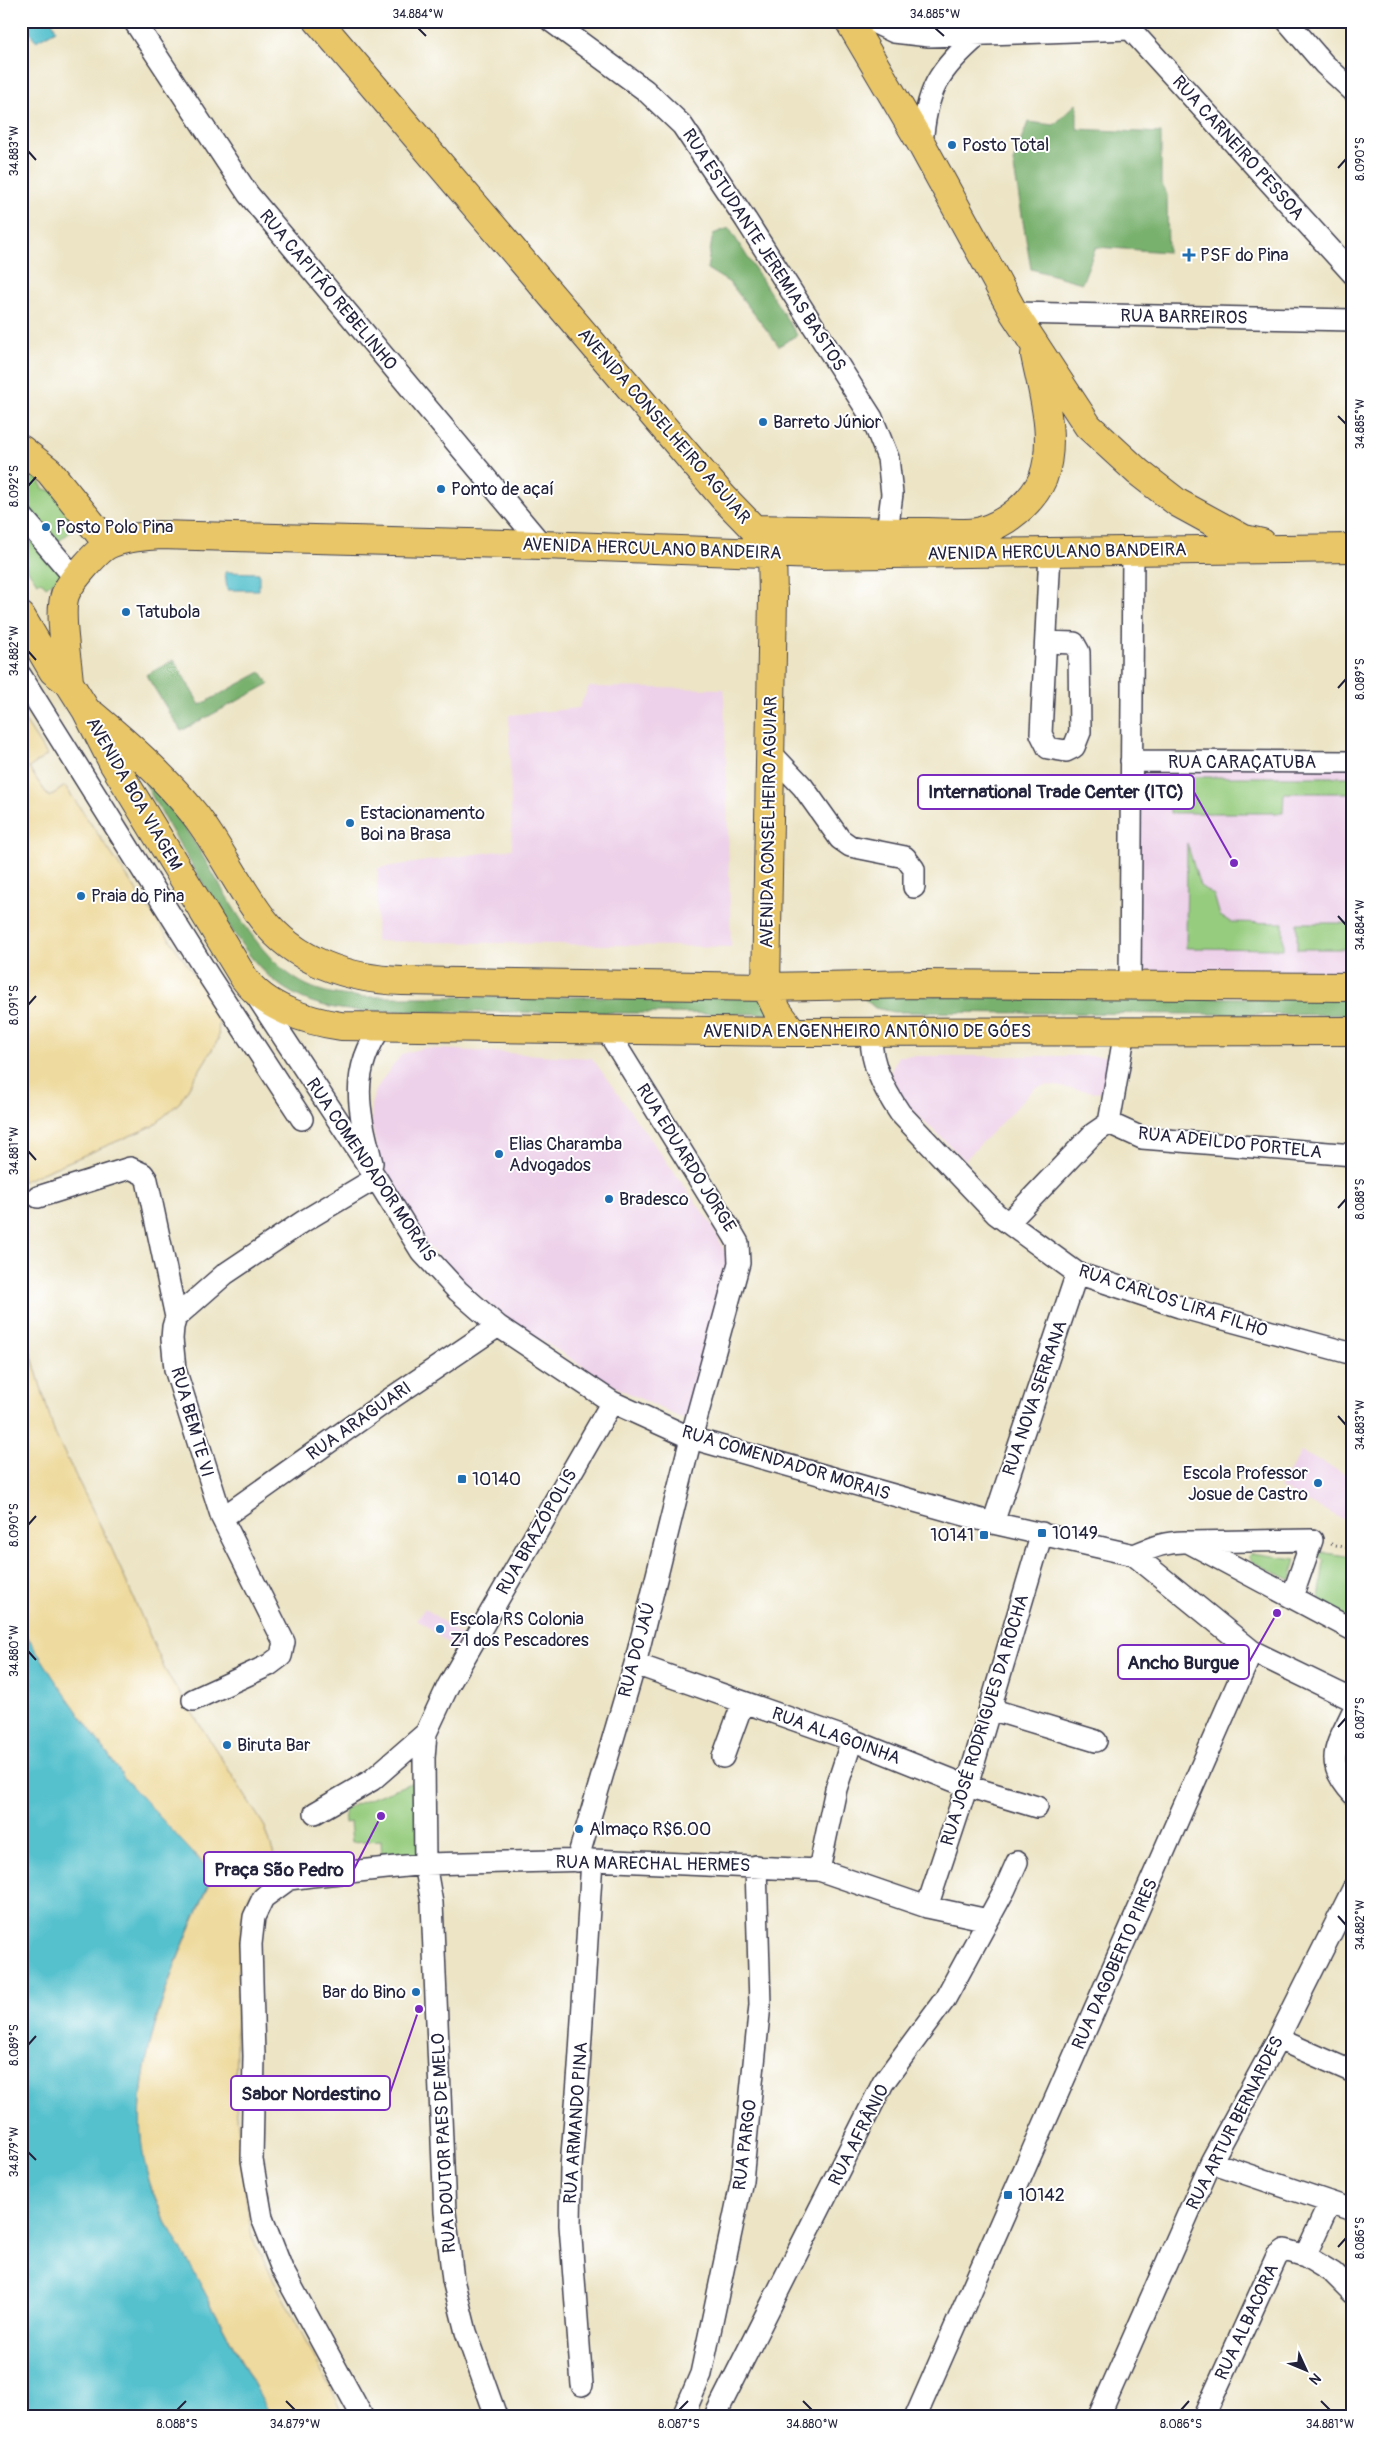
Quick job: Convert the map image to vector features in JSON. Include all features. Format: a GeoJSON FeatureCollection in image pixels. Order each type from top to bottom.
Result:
{"type":"FeatureCollection","features":[{"type":"Feature","properties":{"kind":"main road","name":"AVENIDA CONSELHEIRO AGUIAR"},"geometry":{"type":"LineString","coordinates":[[318,21],[722,497],[754,529],[772,554],[766,987],[771,1000],[793,1032]]}},
{"type":"Feature","properties":{"kind":"main road"},"geometry":{"type":"LineString","coordinates":[[849,21],[922,145],[1014,313],[1088,426],[1138,472],[1178,503],[1244,539],[1286,549]]}},
{"type":"Feature","properties":{"kind":"main road","name":"AVENIDA HERCULANO BANDEIRA"},"geometry":{"type":"LineString","coordinates":[[754,529],[887,532],[980,531],[1006,520],[1027,502],[1042,479],[1049,451],[1047,415],[1032,342]]}},
{"type":"Feature","properties":{"kind":"main road"},"geometry":{"type":"LineString","coordinates":[[21,449],[49,471],[108,544],[75,578],[64,596],[63,622],[69,683]]}},
{"type":"Feature","properties":{"kind":"main road","name":"AVENIDA HERCULANO BANDEIRA"},"geometry":{"type":"LineString","coordinates":[[108,544],[131,538],[159,535],[542,545],[1050,564],[1133,551],[1353,548]]}},
{"type":"Feature","properties":{"kind":"main road","name":"AVENIDA BOA VIAGEM"},"geometry":{"type":"LineString","coordinates":[[21,616],[53,670],[69,683],[86,710],[113,763],[247,982],[269,1000],[299,1017],[341,1026],[382,1026]]}},
{"type":"Feature","properties":{"kind":"main road","name":"AVENIDA BOA VIAGEM"},"geometry":{"type":"LineString","coordinates":[[86,710],[149,764],[196,816],[262,918],[291,947],[310,960],[338,971],[366,978],[402,981],[766,987]]}},
{"type":"Feature","properties":{"kind":"main road"},"geometry":{"type":"LineString","coordinates":[[766,987],[1130,985],[1353,987]]}},
{"type":"Feature","properties":{"kind":"main road","name":"AVENIDA ENGENHEIRO ANTÔNIO DE GÓES"},"geometry":{"type":"LineString","coordinates":[[382,1026],[793,1032],[1353,1031]]}},
{"type":"Feature","properties":{"kind":"street","name":"RUA CAPITÃO REBELINHO"},"geometry":{"type":"LineString","coordinates":[[134,21],[248,194],[542,545]]}},
{"type":"Feature","properties":{"kind":"street","name":"RUA ESTUDANTE JEREMIAS BASTOS"},"geometry":{"type":"LineString","coordinates":[[551,21],[645,90],[682,125],[735,204],[872,418],[888,458],[892,494],[887,532]]}},
{"type":"Feature","properties":{"kind":"street"},"geometry":{"type":"LineString","coordinates":[[871,21],[894,32],[905,34],[979,35],[1127,25]]}},
{"type":"Feature","properties":{"kind":"street"},"geometry":{"type":"LineString","coordinates":[[1288,21],[1324,64],[1353,91]]}},
{"type":"Feature","properties":{"kind":"street","name":"RUA CARNEIRO PESSOA"},"geometry":{"type":"LineString","coordinates":[[1127,25],[1353,274]]}},
{"type":"Feature","properties":{"kind":"street"},"geometry":{"type":"LineString","coordinates":[[922,145],[924,117],[932,88],[952,58],[979,35]]}},
{"type":"Feature","properties":{"kind":"street","name":"RUA BARREIROS"},"geometry":{"type":"LineString","coordinates":[[1014,313],[1353,320]]}},
{"type":"Feature","properties":{"kind":"street"},"geometry":{"type":"LineString","coordinates":[[21,515],[75,578]]}},
{"type":"Feature","properties":{"kind":"street"},"geometry":{"type":"LineString","coordinates":[[1130,985],[1130,761],[1133,551]]}},
{"type":"Feature","properties":{"kind":"street"},"geometry":{"type":"LineString","coordinates":[[1046,642],[1074,643],[1079,652],[1080,732],[1074,747],[1066,751],[1048,748],[1041,734],[1050,564]]}},
{"type":"Feature","properties":{"kind":"street"},"geometry":{"type":"LineString","coordinates":[[21,676],[210,978],[302,1119]]}},
{"type":"Feature","properties":{"kind":"street"},"geometry":{"type":"LineString","coordinates":[[770,752],[803,787],[840,839],[850,846],[905,857],[914,869],[914,887]]}},
{"type":"Feature","properties":{"kind":"street","name":"RUA CARAÇATUBA"},"geometry":{"type":"LineString","coordinates":[[1130,761],[1353,762]]}},
{"type":"Feature","properties":{"kind":"street","name":"RUA COMENDADOR MORAIS"},"geometry":{"type":"LineString","coordinates":[[247,982],[422,1251],[458,1291],[498,1326],[612,1402],[691,1438],[993,1523],[1134,1555]]}},
{"type":"Feature","properties":{"kind":"street"},"geometry":{"type":"LineString","coordinates":[[38,1197],[130,1168],[143,1174],[147,1180],[176,1317],[225,1274],[304,1221],[376,1178],[363,1128],[358,1087],[368,1047],[382,1026]]}},
{"type":"Feature","properties":{"kind":"street","name":"RUA EDUARDO JORGE"},"geometry":{"type":"LineString","coordinates":[[606,1029],[738,1243],[739,1264],[735,1284],[691,1438]]}},
{"type":"Feature","properties":{"kind":"street"},"geometry":{"type":"LineString","coordinates":[[1009,1222],[1093,1134],[1109,1123],[1125,1031]]}},
{"type":"Feature","properties":{"kind":"street","name":"RUA CARLOS LIRA FILHO"},"geometry":{"type":"LineString","coordinates":[[872,1032],[870,1044],[874,1061],[891,1100],[900,1113],[996,1214],[1077,1273],[1180,1307],[1353,1354]]}},
{"type":"Feature","properties":{"kind":"street","name":"RUA ADEILDO PORTELA"},"geometry":{"type":"LineString","coordinates":[[1109,1123],[1142,1138],[1353,1155]]}},
{"type":"Feature","properties":{"kind":"street","name":"RUA NOVA SERRANA"},"geometry":{"type":"LineString","coordinates":[[993,1523],[1077,1273]]}},
{"type":"Feature","properties":{"kind":"street","name":"RUA BEM TE VI"},"geometry":{"type":"LineString","coordinates":[[176,1317],[172,1339],[176,1369],[222,1518],[281,1634],[284,1649],[281,1656],[268,1665],[193,1700]]}},
{"type":"Feature","properties":{"kind":"street","name":"RUA ARAGUARI"},"geometry":{"type":"LineString","coordinates":[[222,1518],[387,1401],[498,1326]]}},
{"type":"Feature","properties":{"kind":"street","name":"RUA BRAZÓPOLIS"},"geometry":{"type":"LineString","coordinates":[[425,1864],[424,1770],[426,1733],[448,1686],[612,1402]]}},
{"type":"Feature","properties":{"kind":"street","name":"RUA DO JAÚ"},"geometry":{"type":"LineString","coordinates":[[585,1860],[691,1438]]}},
{"type":"Feature","properties":{"kind":"street","name":"RUA JOSÉ RODRIGUES DA ROCHA"},"geometry":{"type":"LineString","coordinates":[[927,1907],[967,1786],[1042,1534]]}},
{"type":"Feature","properties":{"kind":"street"},"geometry":{"type":"LineString","coordinates":[[1292,1597],[1312,1540],[1173,1541],[1157,1545],[1134,1555],[1252,1651],[1353,1700]]}},
{"type":"Feature","properties":{"kind":"street"},"geometry":{"type":"LineString","coordinates":[[1188,1542],[1353,1630]]}},
{"type":"Feature","properties":{"kind":"street","name":"RUA DAGOBERTO PIRES"},"geometry":{"type":"LineString","coordinates":[[916,2416],[1252,1651]]}},
{"type":"Feature","properties":{"kind":"street","name":"RUA ALAGOINHA"},"geometry":{"type":"LineString","coordinates":[[635,1664],[852,1740],[967,1786],[1037,1807]]}},
{"type":"Feature","properties":{"kind":"street"},"geometry":{"type":"LineString","coordinates":[[724,1757],[743,1702]]}},
{"type":"Feature","properties":{"kind":"street"},"geometry":{"type":"LineString","coordinates":[[990,1709],[1096,1741]]}},
{"type":"Feature","properties":{"kind":"street"},"geometry":{"type":"LineString","coordinates":[[1353,1711],[1335,1750],[1334,1763],[1338,1777],[1353,1794]]}},
{"type":"Feature","properties":{"kind":"street"},"geometry":{"type":"LineString","coordinates":[[316,1813],[372,1780],[426,1733]]}},
{"type":"Feature","properties":{"kind":"street"},"geometry":{"type":"LineString","coordinates":[[819,1870],[836,1789],[852,1740]]}},
{"type":"Feature","properties":{"kind":"street","name":"RUA MARECHAL HERMES"},"geometry":{"type":"LineString","coordinates":[[362,2416],[282,2270],[262,2218],[252,2160],[254,2056],[251,1944],[254,1917],[263,1898],[275,1888],[289,1879],[425,1864],[585,1860],[756,1866],[819,1870],[927,1907],[988,1920]]}},
{"type":"Feature","properties":{"kind":"street","name":"RUA ARMANDO PINA"},"geometry":{"type":"LineString","coordinates":[[582,2385],[570,2226],[570,2167],[579,2068],[585,1860]]}},
{"type":"Feature","properties":{"kind":"street","name":"RUA AFRÂNIO"},"geometry":{"type":"LineString","coordinates":[[715,2416],[883,2083],[945,1999],[1017,1862]]}},
{"type":"Feature","properties":{"kind":"street","name":"RUA DOUTOR PAES DE MELO"},"geometry":{"type":"LineString","coordinates":[[425,1864],[432,1903],[445,2212],[453,2280],[463,2324],[496,2416]]}},
{"type":"Feature","properties":{"kind":"street","name":"RUA PARGO"},"geometry":{"type":"LineString","coordinates":[[683,2416],[701,2374],[742,2180],[760,2005],[756,1866]]}},
{"type":"Feature","properties":{"kind":"street","name":"RUA ARTUR BERNARDES"},"geometry":{"type":"LineString","coordinates":[[1100,2416],[1211,2162],[1278,2039],[1353,1889]]}},
{"type":"Feature","properties":{"kind":"street"},"geometry":{"type":"LineString","coordinates":[[1278,2039],[1353,2072]]}},
{"type":"Feature","properties":{"kind":"street"},"geometry":{"type":"LineString","coordinates":[[1211,2162],[1353,2210]]}},
{"type":"Feature","properties":{"kind":"street","name":"RUA ALBACORA"},"geometry":{"type":"LineString","coordinates":[[1204,2416],[1277,2256],[1285,2250],[1305,2256],[1330,2202]]}},
{"type":"Feature","properties":{"kind":"street"},"geometry":{"type":"LineString","coordinates":[[1305,2256],[1333,2273],[1353,2293]]}},
{"type":"Feature","properties":{"kind":"shaded area"},"geometry":{"type":"Polygon","coordinates":[[[589,687],[724,689],[731,947],[376,941],[378,868],[512,849],[509,715],[579,708],[589,687]]]}},
{"type":"Feature","properties":{"kind":"shaded area"},"geometry":{"type":"Polygon","coordinates":[[[1353,763],[1353,983],[1139,981],[1139,766],[1353,763]]]}},
{"type":"Feature","properties":{"kind":"shaded area"},"geometry":{"type":"Polygon","coordinates":[[[423,1048],[592,1058],[712,1225],[727,1257],[729,1271],[727,1285],[685,1420],[618,1388],[506,1318],[465,1283],[428,1246],[383,1178],[372,1127],[371,1105],[375,1092],[382,1080],[402,1054],[423,1048]]]}},
{"type":"Feature","properties":{"kind":"shaded area"},"geometry":{"type":"Polygon","coordinates":[[[898,1056],[1115,1056],[1110,1094],[1047,1085],[1035,1088],[965,1160],[897,1095],[891,1071],[898,1056]]]}},
{"type":"Feature","properties":{"kind":"shaded area","name":"Escola Professor Josue de Castro"},"geometry":{"type":"Polygon","coordinates":[[[1301,1452],[1353,1478],[1351,1523],[1280,1488],[1301,1452]]]}},
{"type":"Feature","properties":{"kind":"shaded area","name":"Escola RS Colonia Z1 dos Pescadores"},"geometry":{"type":"Polygon","coordinates":[[[425,1608],[464,1638],[455,1649],[417,1619],[425,1608]]]}},
{"type":"Feature","properties":{"kind":"green space"},"geometry":{"type":"Polygon","coordinates":[[[1077,103],[1077,129],[1161,133],[1161,183],[1167,195],[1168,252],[1096,247],[1082,283],[1031,269],[1013,162],[1028,122],[1054,125],[1077,103]]]}},
{"type":"Feature","properties":{"kind":"green space"},"geometry":{"type":"Polygon","coordinates":[[[729,228],[797,335],[779,346],[730,283],[707,269],[713,234],[729,228]]]}},
{"type":"Feature","properties":{"kind":"green space"},"geometry":{"type":"Polygon","coordinates":[[[21,455],[44,489],[57,492],[84,521],[54,545],[71,569],[46,587],[41,581],[37,583],[21,560],[21,455]]]}},
{"type":"Feature","properties":{"kind":"green space"},"geometry":{"type":"Polygon","coordinates":[[[174,660],[200,705],[261,672],[269,684],[181,731],[146,675],[174,660]]]}},
{"type":"Feature","properties":{"kind":"green space"},"geometry":{"type":"Polygon","coordinates":[[[1170,777],[1353,777],[1353,793],[1284,793],[1283,813],[1170,813],[1170,777]]]}},
{"type":"Feature","properties":{"kind":"green space"},"geometry":{"type":"Polygon","coordinates":[[[142,778],[150,784],[188,833],[254,938],[273,960],[295,978],[319,990],[347,996],[365,997],[763,997],[774,1014],[360,1011],[330,1007],[305,999],[284,988],[266,974],[250,956],[198,876],[142,778]]]}},
{"type":"Feature","properties":{"kind":"green space"},"geometry":{"type":"Polygon","coordinates":[[[1187,843],[1200,886],[1214,895],[1220,916],[1231,922],[1283,923],[1283,949],[1186,948],[1187,843]]]}},
{"type":"Feature","properties":{"kind":"green space"},"geometry":{"type":"Polygon","coordinates":[[[1297,923],[1353,923],[1353,949],[1297,949],[1297,923]]]}},
{"type":"Feature","properties":{"kind":"green space"},"geometry":{"type":"Polygon","coordinates":[[[860,995],[1353,999],[1353,1015],[893,1012],[875,1008],[860,995]]]}},
{"type":"Feature","properties":{"kind":"green space"},"geometry":{"type":"Polygon","coordinates":[[[1319,1552],[1353,1557],[1353,1629],[1319,1600],[1324,1560],[1318,1556],[1319,1552]]]}},
{"type":"Feature","properties":{"kind":"green space"},"geometry":{"type":"Polygon","coordinates":[[[1251,1553],[1296,1559],[1291,1580],[1251,1561],[1248,1556],[1251,1553]]]}},
{"type":"Feature","properties":{"kind":"green space"},"geometry":{"type":"Polygon","coordinates":[[[416,1781],[419,1856],[382,1859],[381,1840],[352,1842],[350,1822],[345,1823],[344,1809],[416,1781]]]}},
{"type":"Feature","properties":{"kind":"sand","name":"Praia do Pina"},"geometry":{"type":"Polygon","coordinates":[[[21,715],[47,755],[29,768],[49,797],[65,786],[208,995],[219,1019],[218,1040],[180,1102],[153,1126],[21,1182],[21,715]]]}},
{"type":"Feature","properties":{"kind":"sand"},"geometry":{"type":"Polygon","coordinates":[[[21,1320],[55,1434],[111,1547],[165,1670],[265,1827],[279,1871],[252,1890],[246,1902],[242,1920],[237,1997],[235,2097],[245,2190],[252,2238],[345,2416],[271,2416],[168,2224],[150,2184],[141,2134],[141,2096],[148,2057],[158,2017],[171,1978],[185,1940],[215,1872],[181,1842],[125,1779],[53,1677],[21,1626],[21,1320]]]}},
{"type":"Feature","properties":{"kind":"water"},"geometry":{"type":"Polygon","coordinates":[[[37,21],[52,21],[56,30],[36,41],[26,26],[37,21]]]}},
{"type":"Feature","properties":{"kind":"water"},"geometry":{"type":"Polygon","coordinates":[[[225,572],[259,573],[259,590],[227,590],[225,572]]]}},
{"type":"Feature","properties":{"kind":"water"},"geometry":{"type":"Polygon","coordinates":[[[21,1626],[53,1677],[125,1779],[213,1875],[183,1944],[157,2018],[147,2056],[141,2094],[141,2132],[146,2169],[154,2196],[173,2235],[271,2416],[21,2416],[21,1626]]]}},
{"type":"Feature","properties":{"kind":"place","name":"Posto Total"},"geometry":{"type":"Point","coordinates":[952,145]}},
{"type":"Feature","properties":{"kind":"place","name":"PSF do Pina"},"geometry":{"type":"Point","coordinates":[1189,255]}},
{"type":"Feature","properties":{"kind":"place","name":"Barreto Júnior"},"geometry":{"type":"Point","coordinates":[763,422]}},
{"type":"Feature","properties":{"kind":"place","name":"Ponto de açaí"},"geometry":{"type":"Point","coordinates":[441,489]}},
{"type":"Feature","properties":{"kind":"place","name":"Posto Polo Pina"},"geometry":{"type":"Point","coordinates":[46,527]}},
{"type":"Feature","properties":{"kind":"place","name":"Tatubola"},"geometry":{"type":"Point","coordinates":[126,612]}},
{"type":"Feature","properties":{"kind":"place","name":"Estacionamento Boi na Brasa"},"geometry":{"type":"Point","coordinates":[350,823]}},
{"type":"Feature","properties":{"kind":"place","name":"International Trade Center (ITC)"},"geometry":{"type":"Point","coordinates":[1234,863]}},
{"type":"Feature","properties":{"kind":"place","name":"Praia do Pina"},"geometry":{"type":"Point","coordinates":[81,896]}},
{"type":"Feature","properties":{"kind":"place","name":"Elias Charamba Advogados"},"geometry":{"type":"Point","coordinates":[499,1154]}},
{"type":"Feature","properties":{"kind":"place","name":"Bradesco"},"geometry":{"type":"Point","coordinates":[609,1199]}},
{"type":"Feature","properties":{"kind":"place","name":"10140"},"geometry":{"type":"Point","coordinates":[462,1479]}},
{"type":"Feature","properties":{"kind":"place","name":"Escola Professor Josue de Castro"},"geometry":{"type":"Point","coordinates":[1318,1483]}},
{"type":"Feature","properties":{"kind":"place","name":"10149"},"geometry":{"type":"Point","coordinates":[1042,1533]}},
{"type":"Feature","properties":{"kind":"place","name":"10141"},"geometry":{"type":"Point","coordinates":[984,1535]}},
{"type":"Feature","properties":{"kind":"place","name":"Ancho Burgue"},"geometry":{"type":"Point","coordinates":[1277,1613]}},
{"type":"Feature","properties":{"kind":"place","name":"Escola RS Colonia Z1 dos Pescadores"},"geometry":{"type":"Point","coordinates":[440,1629]}},
{"type":"Feature","properties":{"kind":"place","name":"Biruta Bar"},"geometry":{"type":"Point","coordinates":[227,1745]}},
{"type":"Feature","properties":{"kind":"place","name":"Praça São Pedro"},"geometry":{"type":"Point","coordinates":[381,1816]}},
{"type":"Feature","properties":{"kind":"place","name":"Almaço R$6.00"},"geometry":{"type":"Point","coordinates":[579,1829]}},
{"type":"Feature","properties":{"kind":"place","name":"Bar do Bino"},"geometry":{"type":"Point","coordinates":[416,1992]}},
{"type":"Feature","properties":{"kind":"place","name":"Sabor Nordestino"},"geometry":{"type":"Point","coordinates":[419,2009]}},
{"type":"Feature","properties":{"kind":"place","name":"10142"},"geometry":{"type":"Point","coordinates":[1008,2195]}}]}
